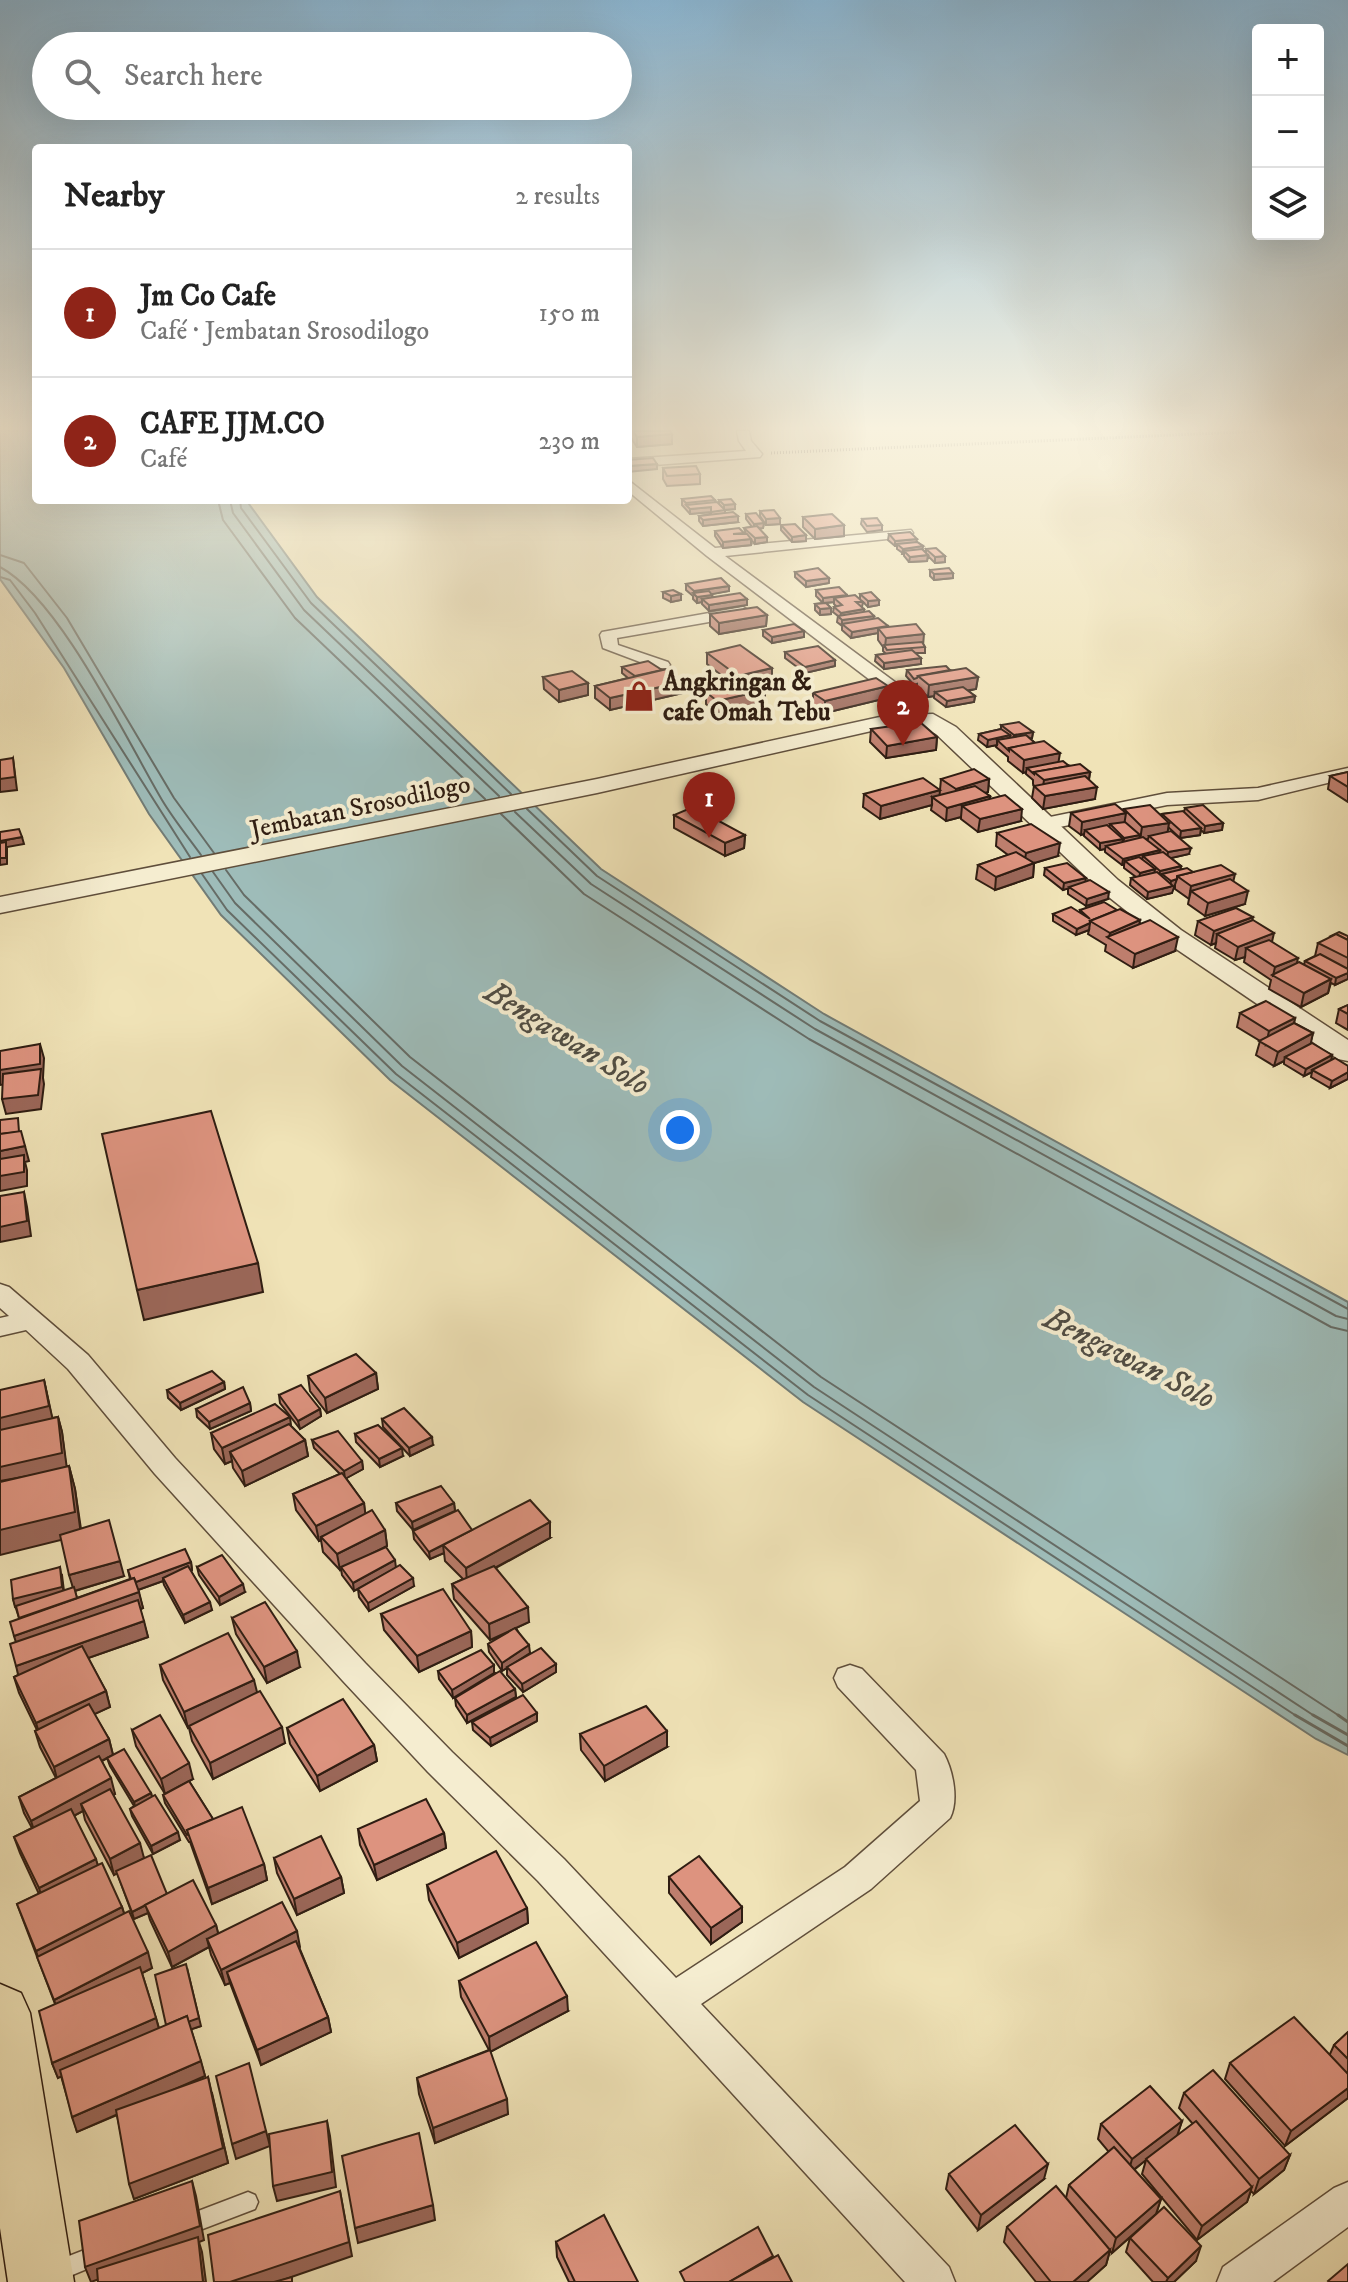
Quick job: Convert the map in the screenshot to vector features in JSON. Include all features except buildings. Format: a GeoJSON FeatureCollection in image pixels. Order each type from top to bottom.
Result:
{"type":"FeatureCollection","features":[{"type":"Feature","properties":{"kind":"main road"},"geometry":{"type":"LineString","coordinates":[[889,721],[904,709],[901,695]]}},
{"type":"Feature","properties":{"kind":"main road"},"geometry":{"type":"LineString","coordinates":[[0,2013],[8,2114],[56,2273]]}},
{"type":"Feature","properties":{"kind":"street"},"geometry":{"type":"LineString","coordinates":[[693,537],[948,732],[1109,885],[1172,935],[1348,1053]]}},
{"type":"Feature","properties":{"kind":"street"},"geometry":{"type":"LineString","coordinates":[[712,553],[862,537]]}},
{"type":"Feature","properties":{"kind":"street"},"geometry":{"type":"LineString","coordinates":[[662,665],[611,648],[608,635],[781,605]]}},
{"type":"Feature","properties":{"kind":"street","name":"Jembatan Srosodilogo"},"geometry":{"type":"LineString","coordinates":[[0,905],[134,881],[597,786],[889,721],[927,722],[948,732]]}},
{"type":"Feature","properties":{"kind":"street"},"geometry":{"type":"LineString","coordinates":[[1045,824],[1167,799],[1258,794],[1348,773]]}},
{"type":"Feature","properties":{"kind":"street"},"geometry":{"type":"LineString","coordinates":[[0,1293],[16,1323],[78,1362],[165,1466],[354,1672],[440,1762],[551,1870],[934,2282]]}},
{"type":"Feature","properties":{"kind":"street"},"geometry":{"type":"LineString","coordinates":[[673,2001],[858,1878],[938,1807],[932,1764],[850,1678]]}},
{"type":"Feature","properties":{"kind":"street"},"geometry":{"type":"LineString","coordinates":[[1238,2282],[1348,2202]]}},
{"type":"Feature","properties":{"kind":"lane"},"geometry":{"type":"LineString","coordinates":[[200,2220],[248,2202]]}},
{"type":"Feature","properties":{"kind":"water","name":"Bengawan Solo"},"geometry":{"type":"Polygon","coordinates":[[[0,537],[273,537],[317,597],[601,869],[824,1014],[1348,1302],[1348,1755],[1316,1739],[803,1402],[390,1080],[221,915],[149,814],[64,668],[0,579],[0,537]]]}},
{"type":"Feature","properties":{"kind":"place","name":"Angkringan & cafe Omah Tebu"},"geometry":{"type":"Point","coordinates":[639,696]}},
{"type":"Feature","properties":{"kind":"place","name":"CAFE JJM.CO"},"geometry":{"type":"Point","coordinates":[903,746]}},
{"type":"Feature","properties":{"kind":"place","name":"Jm Co Cafe"},"geometry":{"type":"Point","coordinates":[709,838]}}]}
